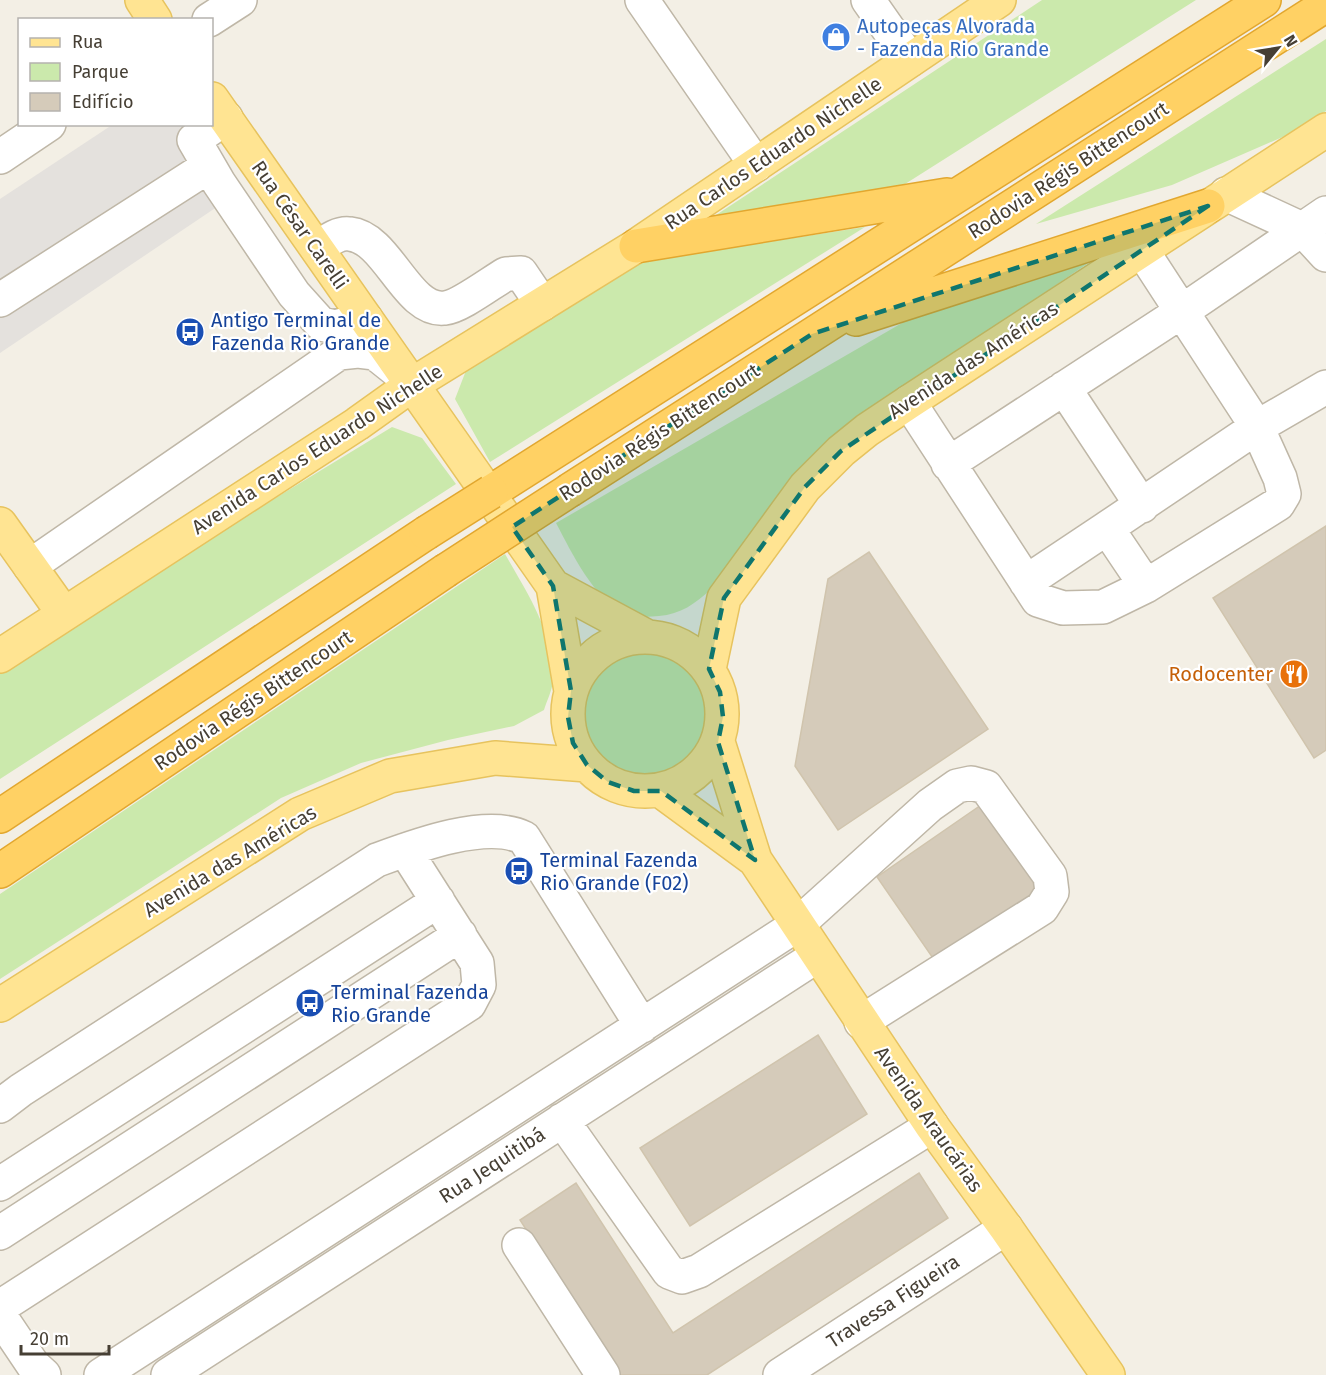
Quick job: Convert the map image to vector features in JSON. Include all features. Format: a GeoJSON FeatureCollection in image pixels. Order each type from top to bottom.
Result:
{"type":"FeatureCollection","features":[{"type":"Feature","properties":{"kind":"highway","name":"Rodovia Régis Bittencourt"},"geometry":{"type":"LineString","coordinates":[[0,816],[426,533],[1264,0]]}},
{"type":"Feature","properties":{"kind":"highway","name":"Rodovia Régis Bittencourt"},"geometry":{"type":"LineString","coordinates":[[0,871],[445,571],[1326,5]]}},
{"type":"Feature","properties":{"kind":"highway"},"geometry":{"type":"LineString","coordinates":[[636,246],[960,192]]}},
{"type":"Feature","properties":{"kind":"highway"},"geometry":{"type":"LineString","coordinates":[[812,334],[1217,200]]}},
{"type":"Feature","properties":{"kind":"main road"},"geometry":{"type":"LineString","coordinates":[[142,0],[155,18]]}},
{"type":"Feature","properties":{"kind":"main road","name":"Rua Carlos Eduardo Nichelle"},"geometry":{"type":"LineString","coordinates":[[636,246],[999,0]]}},
{"type":"Feature","properties":{"kind":"main road","name":"Rua César Carelli"},"geometry":{"type":"LineString","coordinates":[[218,108],[553,586],[571,691]]}},
{"type":"Feature","properties":{"kind":"main road","name":"Avenida das Américas"},"geometry":{"type":"LineString","coordinates":[[709,669],[724,598],[805,487],[841,451],[867,430],[909,402],[1326,130]]}},
{"type":"Feature","properties":{"kind":"main road","name":"Avenida Carlos Eduardo Nichelle"},"geometry":{"type":"LineString","coordinates":[[0,656],[357,424],[413,384],[636,246]]}},
{"type":"Feature","properties":{"kind":"main road"},"geometry":{"type":"LineString","coordinates":[[0,524],[64,614]]}},
{"type":"Feature","properties":{"kind":"main road","name":"Rua César Carelli"},"geometry":{"type":"LineString","coordinates":[[553,586],[646,636]]}},
{"type":"Feature","properties":{"kind":"main road"},"geometry":{"type":"LineString","coordinates":[[646,636],[670,640],[691,652],[709,669],[720,692],[723,717],[718,742],[705,765],[685,781],[661,790],[634,791],[608,782],[587,765],[573,743],[568,717],[571,691],[582,669],[599,651],[622,640],[646,636]]}},
{"type":"Feature","properties":{"kind":"main road","name":"Avenida Araucárias"},"geometry":{"type":"LineString","coordinates":[[718,742],[755,860],[932,1126],[1108,1375]]}},
{"type":"Feature","properties":{"kind":"main road","name":"Avenida das Américas"},"geometry":{"type":"LineString","coordinates":[[0,1005],[300,814],[390,776],[495,758],[587,765]]}},
{"type":"Feature","properties":{"kind":"main road","name":"Avenida Araucárias"},"geometry":{"type":"LineString","coordinates":[[661,790],[755,860]]}},
{"type":"Feature","properties":{"kind":"street"},"geometry":{"type":"LineString","coordinates":[[212,18],[240,0]]}},
{"type":"Feature","properties":{"kind":"street"},"geometry":{"type":"LineString","coordinates":[[642,0],[756,165]]}},
{"type":"Feature","properties":{"kind":"street"},"geometry":{"type":"LineString","coordinates":[[868,0],[910,60]]}},
{"type":"Feature","properties":{"kind":"street"},"geometry":{"type":"LineString","coordinates":[[0,157],[47,126]]}},
{"type":"Feature","properties":{"kind":"street"},"geometry":{"type":"LineString","coordinates":[[204,126],[194,140],[294,294],[321,324],[335,327],[366,319]]}},
{"type":"Feature","properties":{"kind":"street"},"geometry":{"type":"LineString","coordinates":[[0,300],[209,166]]}},
{"type":"Feature","properties":{"kind":"street"},"geometry":{"type":"LineString","coordinates":[[1217,200],[1314,221]]}},
{"type":"Feature","properties":{"kind":"street"},"geometry":{"type":"LineString","coordinates":[[1314,221],[1326,255]]}},
{"type":"Feature","properties":{"kind":"street"},"geometry":{"type":"LineString","coordinates":[[948,464],[1181,312],[1314,221]]}},
{"type":"Feature","properties":{"kind":"street"},"geometry":{"type":"LineString","coordinates":[[317,248],[336,236],[350,233],[362,238],[375,248],[422,302],[434,308],[446,309],[506,274],[514,272],[521,273],[542,304]]}},
{"type":"Feature","properties":{"kind":"street"},"geometry":{"type":"LineString","coordinates":[[909,402],[1038,600],[1063,608],[1103,607],[1146,586],[1278,504],[1284,494],[1280,478],[1257,427],[1141,249]]}},
{"type":"Feature","properties":{"kind":"street"},"geometry":{"type":"LineString","coordinates":[[30,566],[339,353],[358,351],[375,353],[413,384]]}},
{"type":"Feature","properties":{"kind":"street"},"geometry":{"type":"LineString","coordinates":[[1026,582],[1257,427],[1326,387]]}},
{"type":"Feature","properties":{"kind":"street"},"geometry":{"type":"LineString","coordinates":[[1064,388],[1142,506]]}},
{"type":"Feature","properties":{"kind":"street"},"geometry":{"type":"LineString","coordinates":[[1107,528],[1146,586]]}},
{"type":"Feature","properties":{"kind":"street"},"geometry":{"type":"LineString","coordinates":[[101,1375],[797,925],[930,805],[957,786],[971,783],[986,787],[1050,876],[1052,892],[1042,908],[861,1022]]}},
{"type":"Feature","properties":{"kind":"street"},"geometry":{"type":"LineString","coordinates":[[0,1106],[21,1090],[377,860],[423,843],[482,832],[516,834],[524,838],[642,1026]]}},
{"type":"Feature","properties":{"kind":"street"},"geometry":{"type":"LineString","coordinates":[[0,1307],[469,1004],[477,991],[480,974],[475,958],[405,850]]}},
{"type":"Feature","properties":{"kind":"street"},"geometry":{"type":"LineString","coordinates":[[0,1184],[438,901]]}},
{"type":"Feature","properties":{"kind":"street"},"geometry":{"type":"LineString","coordinates":[[0,1233],[460,935]]}},
{"type":"Feature","properties":{"kind":"street","name":"Rua Jequitibá"},"geometry":{"type":"LineString","coordinates":[[181,1371],[562,1120],[817,956]]}},
{"type":"Feature","properties":{"kind":"street"},"geometry":{"type":"LineString","coordinates":[[562,1120],[669,1272],[682,1277],[699,1271],[932,1126]]}},
{"type":"Feature","properties":{"kind":"street","name":"Travessa Figueira"},"geometry":{"type":"LineString","coordinates":[[780,1375],[1006,1228]]}},
{"type":"Feature","properties":{"kind":"street"},"geometry":{"type":"LineString","coordinates":[[519,1245],[603,1375]]}},
{"type":"Feature","properties":{"kind":"street"},"geometry":{"type":"LineString","coordinates":[[0,1316],[33,1365],[44,1375]]}},
{"type":"Feature","properties":{"kind":"highlighted area"},"geometry":{"type":"Polygon","coordinates":[[[1208,206],[841,451],[805,487],[724,598],[709,669],[720,692],[723,717],[718,742],[755,860],[661,791],[634,791],[608,782],[587,765],[573,743],[568,717],[571,691],[553,586],[512,527],[812,334],[1208,206]]]}},
{"type":"Feature","properties":{"kind":"green space"},"geometry":{"type":"Polygon","coordinates":[[[1042,0],[1196,0],[883,198],[707,221],[1042,0]]]}},
{"type":"Feature","properties":{"kind":"green space"},"geometry":{"type":"Polygon","coordinates":[[[1326,39],[1326,111],[1294,132],[1172,185],[1036,224],[1326,39]]]}},
{"type":"Feature","properties":{"kind":"green space"},"geometry":{"type":"Polygon","coordinates":[[[865,227],[490,462],[455,399],[467,368],[628,263],[865,227]]]}},
{"type":"Feature","properties":{"kind":"green space"},"geometry":{"type":"Polygon","coordinates":[[[1097,257],[852,424],[711,589],[681,611],[667,615],[642,617],[626,614],[614,607],[594,587],[569,548],[556,523],[959,290],[1097,257]]]}},
{"type":"Feature","properties":{"kind":"green space"},"geometry":{"type":"Polygon","coordinates":[[[392,427],[422,438],[456,484],[0,779],[0,668],[392,427]]]}},
{"type":"Feature","properties":{"kind":"green space"},"geometry":{"type":"Polygon","coordinates":[[[505,554],[538,613],[549,645],[553,683],[544,710],[514,726],[448,740],[361,763],[281,798],[0,979],[0,894],[505,554]]]}},
{"type":"Feature","properties":{"kind":"green space"},"geometry":{"type":"Polygon","coordinates":[[[645,645],[672,650],[684,656],[694,665],[703,675],[709,687],[714,714],[709,741],[703,753],[694,763],[684,772],[672,778],[645,783],[618,778],[606,772],[596,763],[587,753],[581,741],[576,714],[581,687],[587,675],[596,665],[606,656],[618,650],[645,645]]]}},
{"type":"Feature","properties":{"kind":"shaded area"},"geometry":{"type":"Polygon","coordinates":[[[110,126],[199,126],[242,190],[0,353],[0,199],[110,126]]]}},
{"type":"Feature","properties":{"kind":"building","name":"Rodocenter"},"geometry":{"type":"Polygon","coordinates":[[[1326,526],[1326,750],[1314,758],[1213,598],[1326,526]]]}},
{"type":"Feature","properties":{"kind":"building"},"geometry":{"type":"Polygon","coordinates":[[[869,552],[988,729],[838,830],[795,766],[828,579],[869,552]]]}},
{"type":"Feature","properties":{"kind":"building"},"geometry":{"type":"Polygon","coordinates":[[[984,803],[1044,890],[937,964],[877,877],[984,803]]]}},
{"type":"Feature","properties":{"kind":"building"},"geometry":{"type":"Polygon","coordinates":[[[818,1035],[867,1114],[690,1226],[640,1148],[818,1035]]]}},
{"type":"Feature","properties":{"kind":"building"},"geometry":{"type":"Polygon","coordinates":[[[919,1173],[948,1218],[707,1375],[620,1375],[520,1220],[576,1183],[673,1333],[919,1173]]]}},
{"type":"Feature","properties":{"kind":"place","name":"Autopeças Alvorada - Fazenda Rio Grande"},"geometry":{"type":"Point","coordinates":[836,37]}},
{"type":"Feature","properties":{"kind":"place","name":"Antigo Terminal de Fazenda Rio Grande"},"geometry":{"type":"Point","coordinates":[190,332]}},
{"type":"Feature","properties":{"kind":"place","name":"Rodocenter"},"geometry":{"type":"Point","coordinates":[1294,674]}},
{"type":"Feature","properties":{"kind":"place","name":"Terminal Fazenda Rio Grande (F02)"},"geometry":{"type":"Point","coordinates":[519,871]}},
{"type":"Feature","properties":{"kind":"place","name":"Terminal Fazenda Rio Grande"},"geometry":{"type":"Point","coordinates":[310,1003]}}]}
